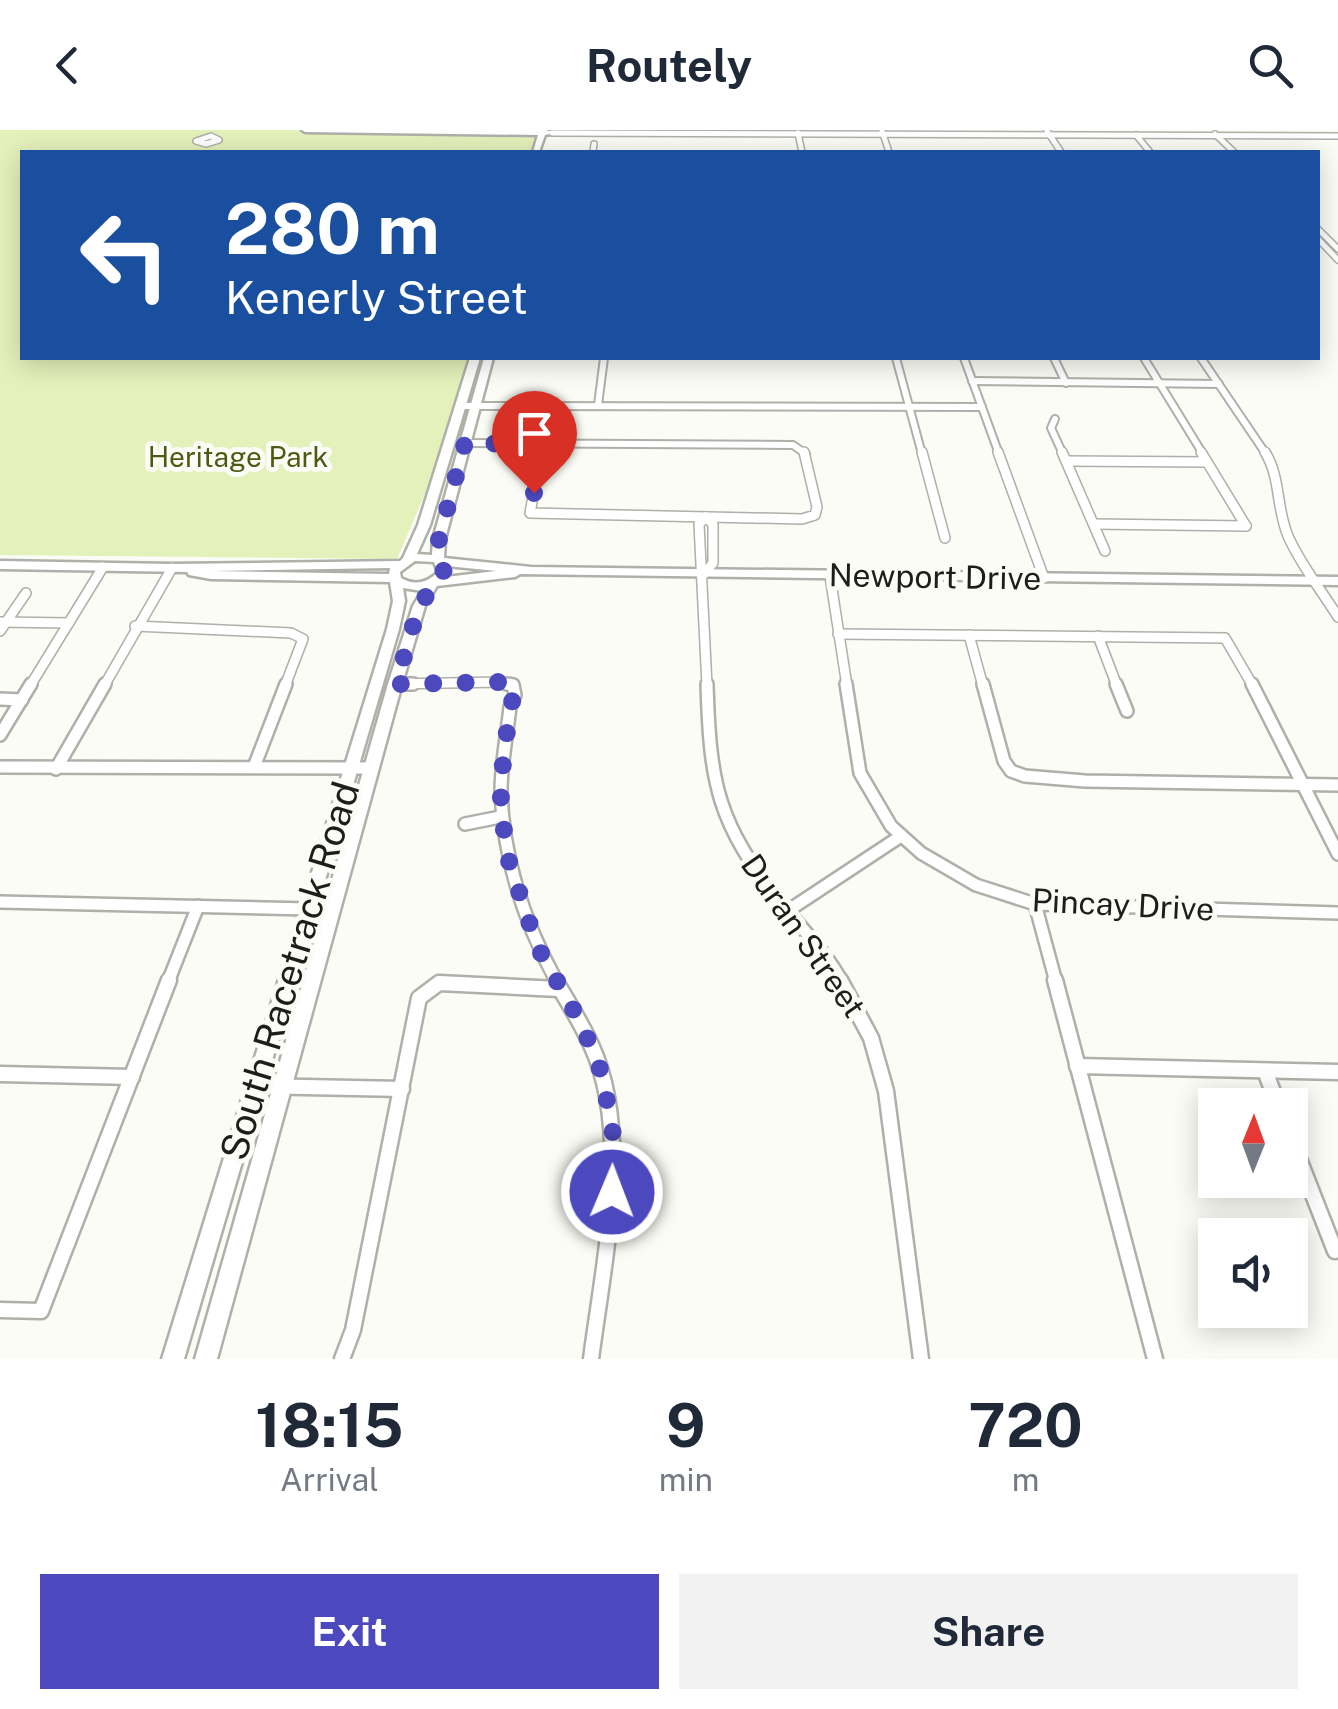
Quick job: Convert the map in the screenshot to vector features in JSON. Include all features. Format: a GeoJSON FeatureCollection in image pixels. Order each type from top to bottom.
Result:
{"type":"FeatureCollection","features":[{"type":"Feature","properties":{"kind":"main road"},"geometry":{"type":"LineString","coordinates":[[305,130],[548,132]]}},
{"type":"Feature","properties":{"kind":"main road","name":"South Racetrack Road"},"geometry":{"type":"LineString","coordinates":[[173,1359],[397,613],[400,570],[424,525],[474,360]]}},
{"type":"Feature","properties":{"kind":"main road"},"geometry":{"type":"LineString","coordinates":[[440,560],[441,527],[488,360]]}},
{"type":"Feature","properties":{"kind":"main road","name":"Newport Drive"},"geometry":{"type":"LineString","coordinates":[[531,571],[415,588],[400,570],[424,555],[531,571],[1338,581]]}},
{"type":"Feature","properties":{"kind":"main road","name":"South Racetrack Road"},"geometry":{"type":"LineString","coordinates":[[206,1359],[396,684],[419,606],[444,572],[440,560]]}},
{"type":"Feature","properties":{"kind":"main road"},"geometry":{"type":"LineString","coordinates":[[0,566],[172,568],[211,575],[400,570]]}},
{"type":"Feature","properties":{"kind":"street"},"geometry":{"type":"LineString","coordinates":[[633,130],[702,132]]}},
{"type":"Feature","properties":{"kind":"street"},"geometry":{"type":"LineString","coordinates":[[548,132],[1213,132],[1338,136]]}},
{"type":"Feature","properties":{"kind":"street"},"geometry":{"type":"LineString","coordinates":[[1213,132],[1232,150]]}},
{"type":"Feature","properties":{"kind":"street"},"geometry":{"type":"LineString","coordinates":[[798,133],[802,150]]}},
{"type":"Feature","properties":{"kind":"street"},"geometry":{"type":"LineString","coordinates":[[1136,134],[1148,150]]}},
{"type":"Feature","properties":{"kind":"street"},"geometry":{"type":"LineString","coordinates":[[593,150],[594,144]]}},
{"type":"Feature","properties":{"kind":"street"},"geometry":{"type":"LineString","coordinates":[[1320,230],[1338,249]]}},
{"type":"Feature","properties":{"kind":"street"},"geometry":{"type":"LineString","coordinates":[[1320,242],[1338,260]]}},
{"type":"Feature","properties":{"kind":"street"},"geometry":{"type":"LineString","coordinates":[[598,405],[604,360]]}},
{"type":"Feature","properties":{"kind":"street"},"geometry":{"type":"LineString","coordinates":[[897,360],[945,538]]}},
{"type":"Feature","properties":{"kind":"street"},"geometry":{"type":"LineString","coordinates":[[965,360],[1044,578]]}},
{"type":"Feature","properties":{"kind":"street"},"geometry":{"type":"LineString","coordinates":[[1055,360],[1066,383]]}},
{"type":"Feature","properties":{"kind":"street"},"geometry":{"type":"LineString","coordinates":[[1094,524],[1246,526],[1145,360]]}},
{"type":"Feature","properties":{"kind":"street"},"geometry":{"type":"LineString","coordinates":[[1202,360],[1273,467],[1284,527],[1338,617]]}},
{"type":"Feature","properties":{"kind":"street"},"geometry":{"type":"LineString","coordinates":[[972,381],[1219,384]]}},
{"type":"Feature","properties":{"kind":"street"},"geometry":{"type":"LineString","coordinates":[[461,406],[982,408]]}},
{"type":"Feature","properties":{"kind":"street"},"geometry":{"type":"LineString","coordinates":[[1055,419],[1051,428],[1106,551]]}},
{"type":"Feature","properties":{"kind":"street"},"geometry":{"type":"LineString","coordinates":[[465,443],[804,447],[810,454],[815,516],[802,519],[530,513],[528,503],[542,444]]}},
{"type":"Feature","properties":{"kind":"street"},"geometry":{"type":"LineString","coordinates":[[1066,461],[1208,462]]}},
{"type":"Feature","properties":{"kind":"street","name":"Duran Street"},"geometry":{"type":"LineString","coordinates":[[706,517],[713,524],[713,563],[704,574],[712,776],[734,836],[786,912],[850,993],[880,1063],[921,1359]]}},
{"type":"Feature","properties":{"kind":"street"},"geometry":{"type":"LineString","coordinates":[[0,735],[103,567]]}},
{"type":"Feature","properties":{"kind":"street"},"geometry":{"type":"LineString","coordinates":[[56,769],[172,568]]}},
{"type":"Feature","properties":{"kind":"street","name":"Pincay Drive"},"geometry":{"type":"LineString","coordinates":[[830,576],[860,773],[875,804],[901,836],[949,871],[976,885],[1035,904],[1338,913]]}},
{"type":"Feature","properties":{"kind":"street"},"geometry":{"type":"LineString","coordinates":[[2,625],[26,593]]}},
{"type":"Feature","properties":{"kind":"street"},"geometry":{"type":"LineString","coordinates":[[2,625],[70,623]]}},
{"type":"Feature","properties":{"kind":"street"},"geometry":{"type":"LineString","coordinates":[[136,626],[291,633],[303,639],[254,767]]}},
{"type":"Feature","properties":{"kind":"street"},"geometry":{"type":"LineString","coordinates":[[838,634],[1225,638],[1338,854]]}},
{"type":"Feature","properties":{"kind":"street"},"geometry":{"type":"LineString","coordinates":[[969,635],[1004,760],[1011,771],[1024,776],[1085,781],[1338,785]]}},
{"type":"Feature","properties":{"kind":"street"},"geometry":{"type":"LineString","coordinates":[[1098,636],[1127,711]]}},
{"type":"Feature","properties":{"kind":"street"},"geometry":{"type":"LineString","coordinates":[[396,684],[513,685],[500,817],[520,901],[558,988],[594,1050],[613,1134],[612,1192],[591,1359]]}},
{"type":"Feature","properties":{"kind":"street"},"geometry":{"type":"LineString","coordinates":[[0,699],[22,700]]}},
{"type":"Feature","properties":{"kind":"street"},"geometry":{"type":"LineString","coordinates":[[0,767],[372,768]]}},
{"type":"Feature","properties":{"kind":"street"},"geometry":{"type":"LineString","coordinates":[[465,824],[500,817]]}},
{"type":"Feature","properties":{"kind":"street"},"geometry":{"type":"LineString","coordinates":[[786,912],[901,836]]}},
{"type":"Feature","properties":{"kind":"street"},"geometry":{"type":"LineString","coordinates":[[0,902],[310,909]]}},
{"type":"Feature","properties":{"kind":"street"},"geometry":{"type":"LineString","coordinates":[[1035,904],[1155,1359]]}},
{"type":"Feature","properties":{"kind":"street"},"geometry":{"type":"LineString","coordinates":[[0,1310],[41,1311],[198,906]]}},
{"type":"Feature","properties":{"kind":"street"},"geometry":{"type":"LineString","coordinates":[[342,1359],[353,1330],[415,1005],[423,990],[439,983],[558,988]]}},
{"type":"Feature","properties":{"kind":"street"},"geometry":{"type":"LineString","coordinates":[[1077,1066],[1338,1072]]}},
{"type":"Feature","properties":{"kind":"street"},"geometry":{"type":"LineString","coordinates":[[1265,1071],[1272,1088]]}},
{"type":"Feature","properties":{"kind":"street"},"geometry":{"type":"LineString","coordinates":[[0,1074],[132,1077]]}},
{"type":"Feature","properties":{"kind":"street"},"geometry":{"type":"LineString","coordinates":[[256,1086],[402,1089]]}},
{"type":"Feature","properties":{"kind":"street"},"geometry":{"type":"LineString","coordinates":[[1308,1182],[1335,1251]]}},
{"type":"Feature","properties":{"kind":"green space","name":"Heritage Park"},"geometry":{"type":"Polygon","coordinates":[[[0,130],[291,130],[535,136],[532,150],[20,150],[20,360],[474,360],[458,417],[397,559],[0,555],[0,130]]]}},
{"type":"Feature","properties":{"kind":"route"},"geometry":{"type":"LineString","coordinates":[[534,493],[542,444],[465,443],[439,539],[438,559],[444,564],[444,572],[419,606],[396,684],[513,685],[515,694],[500,788],[506,852],[537,946],[582,1025],[602,1074],[613,1134],[612,1192]]}}]}
